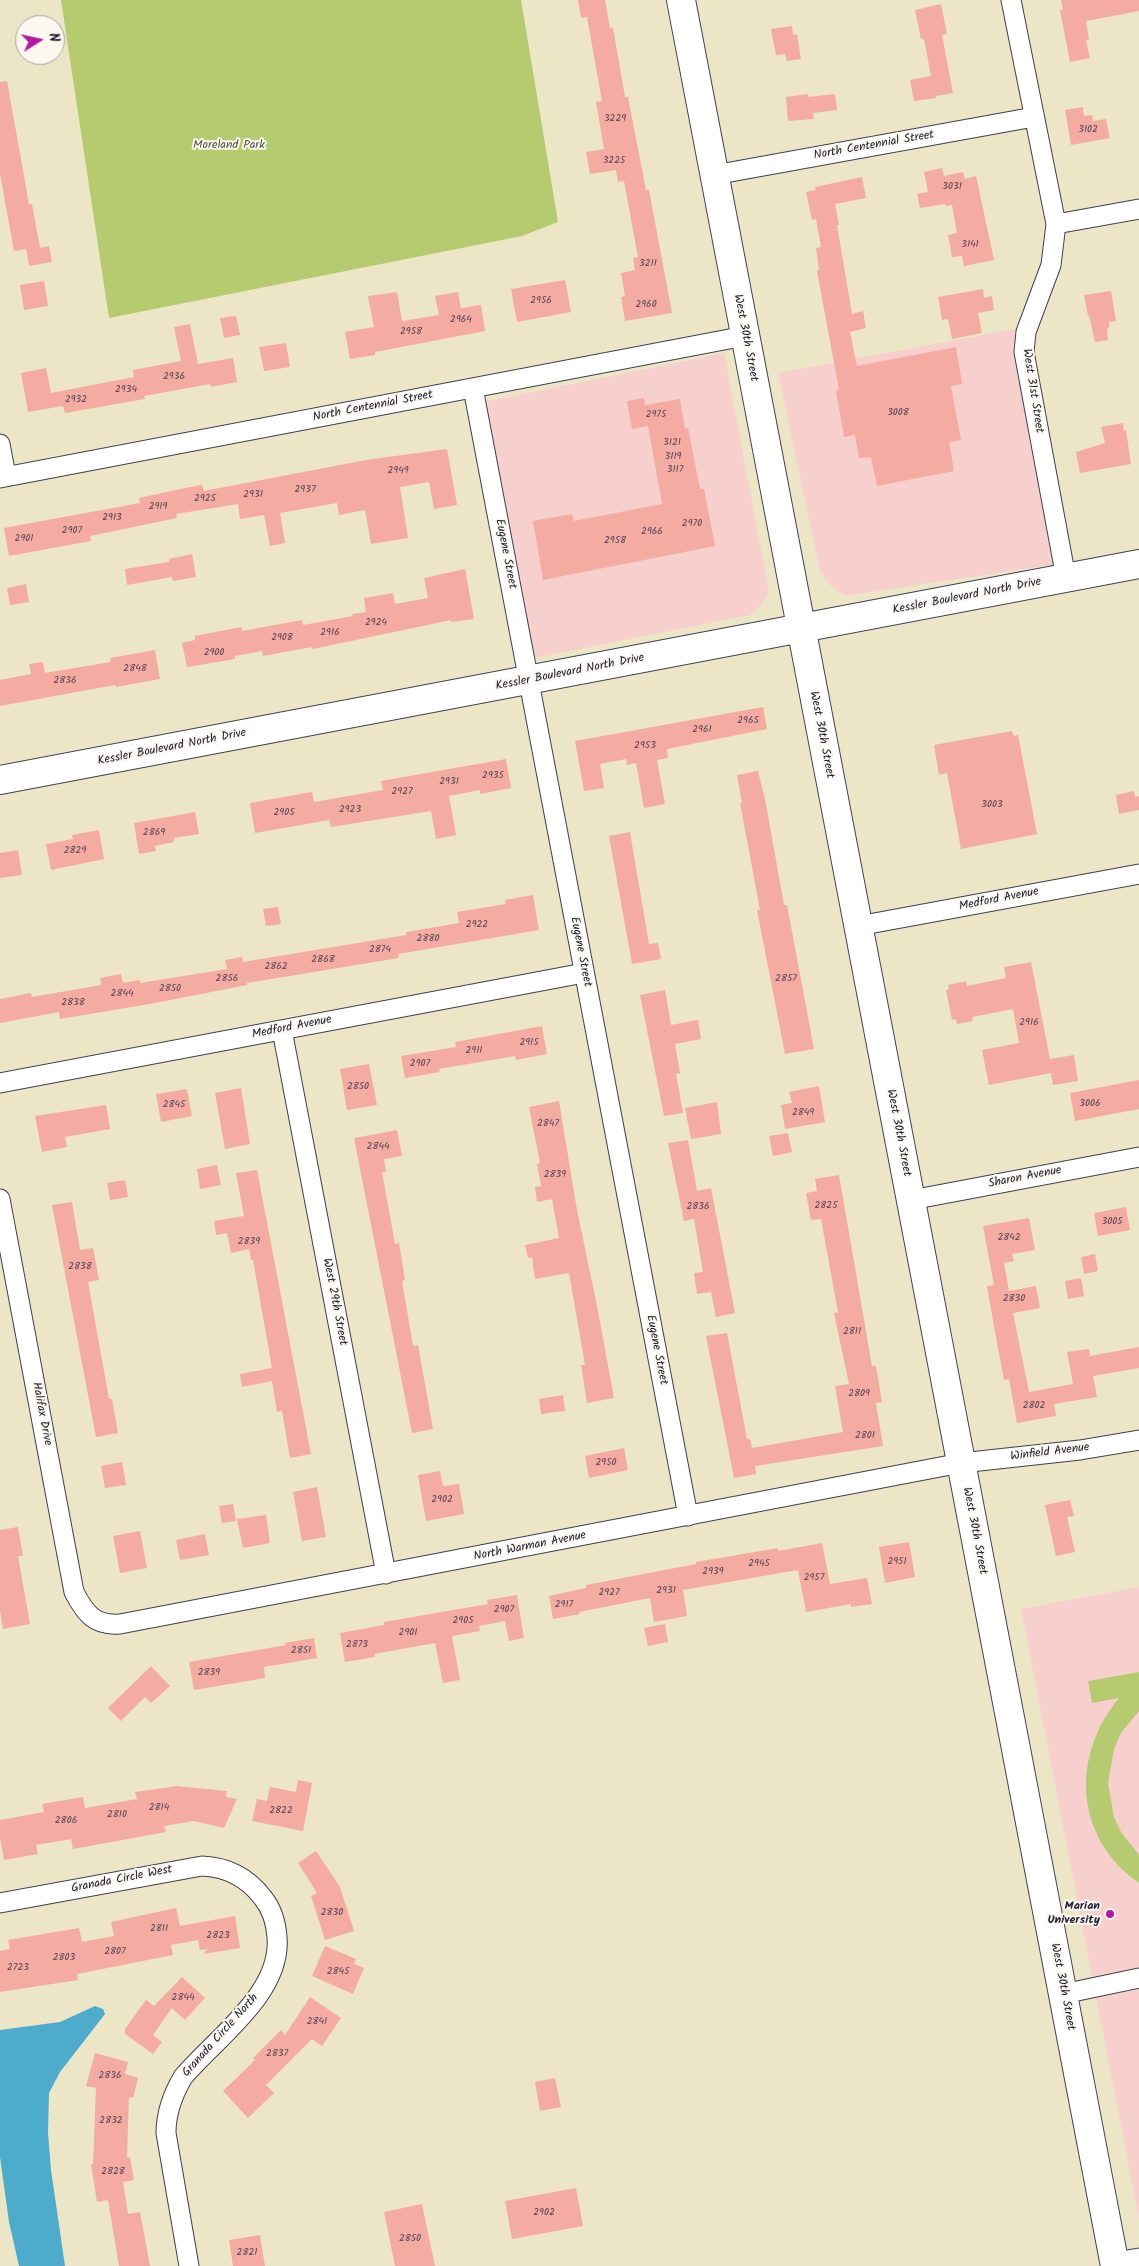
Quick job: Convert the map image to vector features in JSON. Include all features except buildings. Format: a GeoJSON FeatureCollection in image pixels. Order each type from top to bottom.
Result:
{"type":"FeatureCollection","features":[{"type":"Feature","properties":{"kind":"main road","name":"West 30th Street"},"geometry":{"type":"LineString","coordinates":[[681,0],[1063,1994],[1123,2262]]}},
{"type":"Feature","properties":{"kind":"main road","name":"Kessler Boulevard North Drive"},"geometry":{"type":"LineString","coordinates":[[0,780],[1139,564]]}},
{"type":"Feature","properties":{"kind":"street","name":"West 31st Street"},"geometry":{"type":"LineString","coordinates":[[1011,0],[1056,224],[1051,265],[1026,332],[1024,352],[1066,578]]}},
{"type":"Feature","properties":{"kind":"street","name":"North Centennial Street"},"geometry":{"type":"LineString","coordinates":[[714,175],[1034,117]]}},
{"type":"Feature","properties":{"kind":"street"},"geometry":{"type":"LineString","coordinates":[[1056,224],[1139,209]]}},
{"type":"Feature","properties":{"kind":"street","name":"North Centennial Street"},"geometry":{"type":"LineString","coordinates":[[3,477],[745,336]]}},
{"type":"Feature","properties":{"kind":"street","name":"Eugene Street"},"geometry":{"type":"LineString","coordinates":[[473,388],[688,1516]]}},
{"type":"Feature","properties":{"kind":"street"},"geometry":{"type":"LineString","coordinates":[[0,444],[3,477]]}},
{"type":"Feature","properties":{"kind":"street","name":"Medford Avenue"},"geometry":{"type":"LineString","coordinates":[[858,926],[1139,874]]}},
{"type":"Feature","properties":{"kind":"street","name":"Medford Avenue"},"geometry":{"type":"LineString","coordinates":[[0,1082],[584,973]]}},
{"type":"Feature","properties":{"kind":"street","name":"West 29th Street"},"geometry":{"type":"LineString","coordinates":[[282,1030],[386,1574]]}},
{"type":"Feature","properties":{"kind":"street","name":"Sharon Avenue"},"geometry":{"type":"LineString","coordinates":[[911,1200],[1139,1157]]}},
{"type":"Feature","properties":{"kind":"street","name":"Halifax Drive"},"geometry":{"type":"LineString","coordinates":[[0,1198],[74,1592],[82,1609],[98,1621]]}},
{"type":"Feature","properties":{"kind":"street","name":"Winfield Avenue"},"geometry":{"type":"LineString","coordinates":[[961,1463],[1072,1452],[1139,1440]]}},
{"type":"Feature","properties":{"kind":"street","name":"North Warman Avenue"},"geometry":{"type":"LineString","coordinates":[[98,1621],[120,1624],[961,1463]]}},
{"type":"Feature","properties":{"kind":"street","name":"Granada Circle West"},"geometry":{"type":"LineString","coordinates":[[0,1903],[194,1866],[226,1870],[242,1878]]}},
{"type":"Feature","properties":{"kind":"street","name":"Granada Circle North"},"geometry":{"type":"LineString","coordinates":[[189,2266],[166,2133],[167,2116],[175,2092],[183,2077],[258,1997],[270,1978],[277,1956],[276,1928],[269,1905],[254,1886],[242,1878]]}},
{"type":"Feature","properties":{"kind":"street"},"geometry":{"type":"LineString","coordinates":[[1063,1994],[1139,1978]]}},
{"type":"Feature","properties":{"kind":"shaded area"},"geometry":{"type":"Polygon","coordinates":[[[1015,329],[1056,564],[845,596],[831,586],[820,571],[778,373],[1015,329]]]}},
{"type":"Feature","properties":{"kind":"shaded area"},"geometry":{"type":"Polygon","coordinates":[[[724,353],[769,592],[760,606],[750,615],[535,658],[484,402],[724,353]]]}},
{"type":"Feature","properties":{"kind":"shaded area","name":"Marian University"},"geometry":{"type":"Polygon","coordinates":[[[1139,1587],[1139,2219],[1021,1609],[1139,1587]]]}},
{"type":"Feature","properties":{"kind":"green space","name":"Moreland Park"},"geometry":{"type":"Polygon","coordinates":[[[61,0],[521,0],[558,222],[522,236],[109,318],[65,26],[65,15],[63,15],[61,0]]]}},
{"type":"Feature","properties":{"kind":"green space"},"geometry":{"type":"Polygon","coordinates":[[[1139,1672],[1139,1711],[1121,1733],[1114,1749],[1108,1783],[1114,1817],[1121,1832],[1139,1855],[1139,1883],[1118,1865],[1102,1843],[1092,1820],[1087,1796],[1087,1771],[1092,1745],[1103,1721],[1119,1698],[1092,1703],[1088,1681],[1139,1672]]]}},
{"type":"Feature","properties":{"kind":"water"},"geometry":{"type":"Polygon","coordinates":[[[95,2006],[103,2009],[105,2014],[60,2072],[49,2093],[48,2133],[51,2170],[65,2266],[19,2266],[9,2222],[0,2157],[0,2030],[60,2022],[95,2006]]]}},
{"type":"Feature","properties":{"kind":"place","name":"Marian University"},"geometry":{"type":"Point","coordinates":[1110,1914]}}]}
